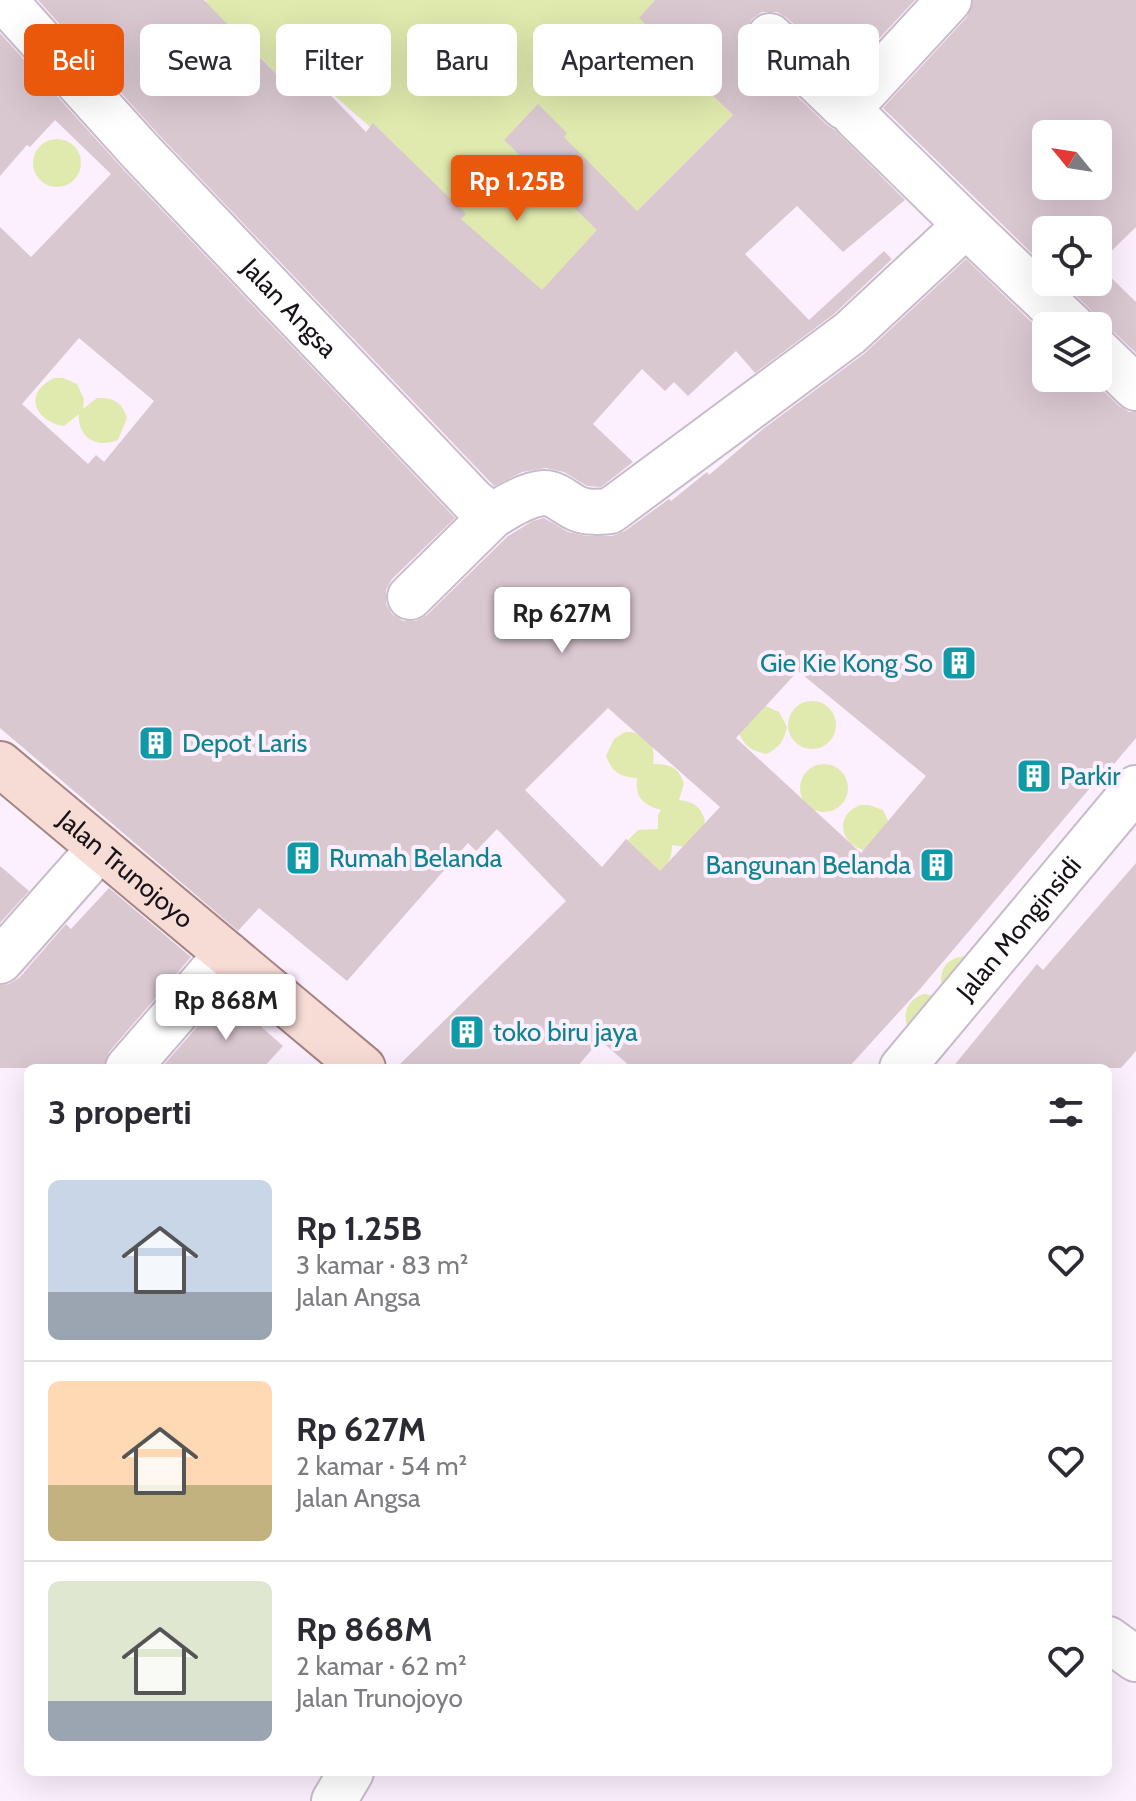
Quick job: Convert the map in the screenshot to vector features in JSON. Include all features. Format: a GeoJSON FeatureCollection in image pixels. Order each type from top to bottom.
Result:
{"type":"FeatureCollection","features":[{"type":"Feature","properties":{"kind":"main road","name":"Jalan Trunojoyo"},"geometry":{"type":"LineString","coordinates":[[0,764],[358,1064]]}},
{"type":"Feature","properties":{"kind":"street","name":"Jalan Angsa"},"geometry":{"type":"LineString","coordinates":[[4,0],[140,151],[473,501],[492,516]]}},
{"type":"Feature","properties":{"kind":"street"},"geometry":{"type":"LineString","coordinates":[[949,0],[852,105],[852,109],[855,116],[1057,312]]}},
{"type":"Feature","properties":{"kind":"street"},"geometry":{"type":"LineString","coordinates":[[833,96],[844,107],[852,109]]}},
{"type":"Feature","properties":{"kind":"street"},"geometry":{"type":"LineString","coordinates":[[410,597],[492,516],[507,506],[543,493],[565,501],[578,510],[610,511],[850,333],[966,225]]}},
{"type":"Feature","properties":{"kind":"street"},"geometry":{"type":"LineString","coordinates":[[1112,365],[1136,388]]}},
{"type":"Feature","properties":{"kind":"street","name":"Jalan Monginsidi"},"geometry":{"type":"LineString","coordinates":[[905,1064],[1136,788]]}},
{"type":"Feature","properties":{"kind":"street"},"geometry":{"type":"LineString","coordinates":[[0,961],[100,848]]}},
{"type":"Feature","properties":{"kind":"street"},"geometry":{"type":"LineString","coordinates":[[131,1064],[227,954]]}},
{"type":"Feature","properties":{"kind":"street"},"geometry":{"type":"LineString","coordinates":[[1112,1642],[1136,1659]]}},
{"type":"Feature","properties":{"kind":"street"},"geometry":{"type":"LineString","coordinates":[[334,1801],[349,1776]]}},
{"type":"Feature","properties":{"kind":"green space"},"geometry":{"type":"Polygon","coordinates":[[[207,0],[655,0],[640,18],[646,24],[533,24],[533,96],[713,96],[733,115],[630,218],[583,245],[544,292],[450,294],[401,150],[374,124],[370,127],[335,96],[391,96],[391,24],[276,24],[276,74],[260,57],[260,24],[199,24],[191,16],[207,0]]]}},
{"type":"Feature","properties":{"kind":"green space"},"geometry":{"type":"Polygon","coordinates":[[[57,139],[74,146],[81,163],[74,180],[57,187],[40,180],[33,163],[40,146],[57,139]]]}},
{"type":"Feature","properties":{"kind":"green space"},"geometry":{"type":"Polygon","coordinates":[[[54,378],[77,384],[84,399],[83,409],[97,398],[108,398],[120,404],[127,418],[118,440],[103,443],[90,439],[81,429],[79,414],[64,426],[39,413],[36,406],[38,391],[54,378]]]}},
{"type":"Feature","properties":{"kind":"green space"},"geometry":{"type":"Polygon","coordinates":[[[768,699],[766,706],[779,712],[787,727],[781,743],[767,754],[749,747],[738,731],[768,699]]]}},
{"type":"Feature","properties":{"kind":"green space"},"geometry":{"type":"Polygon","coordinates":[[[812,701],[829,708],[836,725],[829,742],[812,749],[795,742],[788,725],[795,708],[812,701]]]}},
{"type":"Feature","properties":{"kind":"green space"},"geometry":{"type":"Polygon","coordinates":[[[625,732],[639,734],[648,740],[653,750],[653,764],[676,770],[684,784],[679,800],[696,806],[705,820],[702,832],[685,847],[672,845],[668,863],[653,874],[626,842],[638,830],[658,829],[661,810],[642,800],[637,791],[637,778],[617,773],[606,756],[614,739],[625,732]]]}},
{"type":"Feature","properties":{"kind":"green space"},"geometry":{"type":"Polygon","coordinates":[[[824,764],[841,771],[848,788],[841,805],[824,812],[807,805],[800,788],[807,771],[824,764]]]}},
{"type":"Feature","properties":{"kind":"green space"},"geometry":{"type":"Polygon","coordinates":[[[860,805],[883,810],[890,825],[871,851],[853,845],[844,832],[845,817],[860,805]]]}},
{"type":"Feature","properties":{"kind":"green space"},"geometry":{"type":"Polygon","coordinates":[[[967,956],[977,958],[943,991],[941,977],[945,966],[954,959],[967,956]]]}},
{"type":"Feature","properties":{"kind":"green space"},"geometry":{"type":"Polygon","coordinates":[[[923,994],[940,996],[908,1029],[907,1008],[923,994]]]}},
{"type":"Feature","properties":{"kind":"building"},"geometry":{"type":"Polygon","coordinates":[[[38,0],[204,0],[227,24],[140,24],[140,96],[260,96],[260,57],[276,74],[276,96],[331,96],[366,132],[373,123],[466,214],[461,219],[542,290],[597,230],[504,140],[538,104],[567,133],[564,137],[637,211],[733,115],[713,96],[722,96],[722,24],[645,24],[639,18],[655,0],[915,0],[879,39],[879,24],[793,24],[777,12],[762,12],[750,24],[738,24],[738,96],[797,96],[905,200],[843,252],[797,206],[745,254],[809,320],[884,251],[892,259],[834,314],[755,373],[736,351],[688,396],[674,382],[665,391],[642,369],[593,424],[633,462],[601,487],[587,486],[564,472],[546,468],[522,472],[494,486],[124,96],[124,24],[59,24],[38,0]]]}},
{"type":"Feature","properties":{"kind":"building"},"geometry":{"type":"Polygon","coordinates":[[[973,0],[1136,0],[1136,227],[1112,250],[1112,216],[1032,216],[1032,253],[883,108],[967,17],[973,0]]]}},
{"type":"Feature","properties":{"kind":"building"},"geometry":{"type":"Polygon","coordinates":[[[0,33],[24,60],[24,96],[57,96],[455,518],[392,579],[386,590],[386,604],[392,614],[403,621],[416,621],[427,615],[508,536],[533,521],[544,518],[568,532],[587,536],[612,536],[625,531],[669,499],[671,501],[707,472],[709,475],[763,429],[865,353],[966,259],[1032,323],[1032,392],[1104,392],[1119,406],[1136,412],[1136,738],[852,1064],[627,1064],[600,1040],[579,1064],[400,1064],[566,901],[497,829],[476,851],[468,843],[347,981],[259,908],[238,931],[0,728],[0,227],[31,257],[111,174],[55,120],[30,147],[27,145],[0,176],[0,33]],[[79,338],[22,404],[88,464],[96,455],[104,462],[154,401],[79,338]],[[798,671],[736,738],[861,853],[926,776],[798,671]],[[608,708],[525,790],[602,867],[626,839],[660,871],[720,807],[608,708]]]}},
{"type":"Feature","properties":{"kind":"building"},"geometry":{"type":"Polygon","coordinates":[[[1112,279],[1136,302],[1136,353],[1112,332],[1112,312],[1092,312],[1077,296],[1112,296],[1112,279]]]}},
{"type":"Feature","properties":{"kind":"building"},"geometry":{"type":"Polygon","coordinates":[[[1136,863],[1136,1051],[1121,1068],[1112,1068],[1112,1064],[955,1064],[1037,964],[1043,970],[1136,863]]]}},
{"type":"Feature","properties":{"kind":"building"},"geometry":{"type":"Polygon","coordinates":[[[0,866],[29,891],[0,923],[0,866]]]}},
{"type":"Feature","properties":{"kind":"building"},"geometry":{"type":"Polygon","coordinates":[[[109,888],[191,957],[109,1052],[105,1064],[24,1064],[24,1068],[0,1068],[0,985],[19,978],[66,924],[71,929],[109,888]]]}},
{"type":"Feature","properties":{"kind":"building"},"geometry":{"type":"Polygon","coordinates":[[[225,995],[283,1046],[267,1064],[165,1064],[225,995]]]}},
{"type":"Feature","properties":{"kind":"place","name":"Gie Kie Kong So"},"geometry":{"type":"Point","coordinates":[959,663]}},
{"type":"Feature","properties":{"kind":"place","name":"Depot Laris"},"geometry":{"type":"Point","coordinates":[156,743]}},
{"type":"Feature","properties":{"kind":"place","name":"Parkir"},"geometry":{"type":"Point","coordinates":[1034,776]}},
{"type":"Feature","properties":{"kind":"place","name":"Rumah Belanda"},"geometry":{"type":"Point","coordinates":[303,858]}},
{"type":"Feature","properties":{"kind":"place","name":"Bangunan Belanda"},"geometry":{"type":"Point","coordinates":[937,865]}},
{"type":"Feature","properties":{"kind":"place","name":"toko biru jaya"},"geometry":{"type":"Point","coordinates":[467,1032]}}]}
